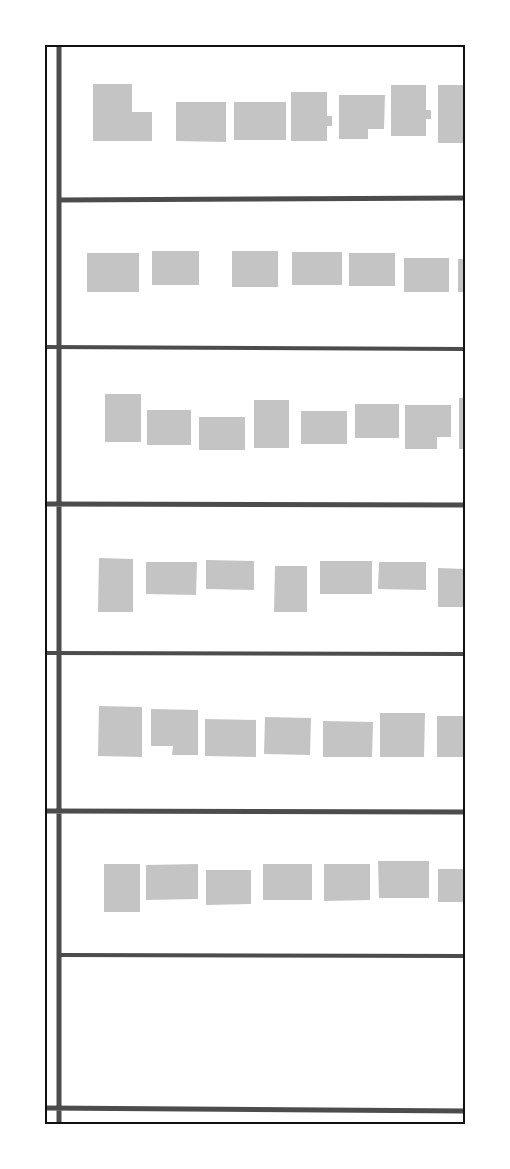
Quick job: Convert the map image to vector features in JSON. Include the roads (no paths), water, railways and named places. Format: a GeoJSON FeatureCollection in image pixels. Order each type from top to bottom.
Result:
{"type":"FeatureCollection","features":[{"type":"Feature","properties":{"kind":"street"},"geometry":{"type":"LineString","coordinates":[[59,45],[59,1124]]}},
{"type":"Feature","properties":{"kind":"street"},"geometry":{"type":"LineString","coordinates":[[59,200],[465,198]]}},
{"type":"Feature","properties":{"kind":"street"},"geometry":{"type":"LineString","coordinates":[[45,504],[465,504]]}},
{"type":"Feature","properties":{"kind":"street"},"geometry":{"type":"LineString","coordinates":[[45,811],[465,812]]}},
{"type":"Feature","properties":{"kind":"street"},"geometry":{"type":"LineString","coordinates":[[45,1108],[465,1111]]}},
{"type":"Feature","properties":{"kind":"lane"},"geometry":{"type":"LineString","coordinates":[[45,347],[465,349]]}},
{"type":"Feature","properties":{"kind":"lane"},"geometry":{"type":"LineString","coordinates":[[45,653],[465,654]]}},
{"type":"Feature","properties":{"kind":"lane"},"geometry":{"type":"LineString","coordinates":[[59,955],[465,956]]}}]}
